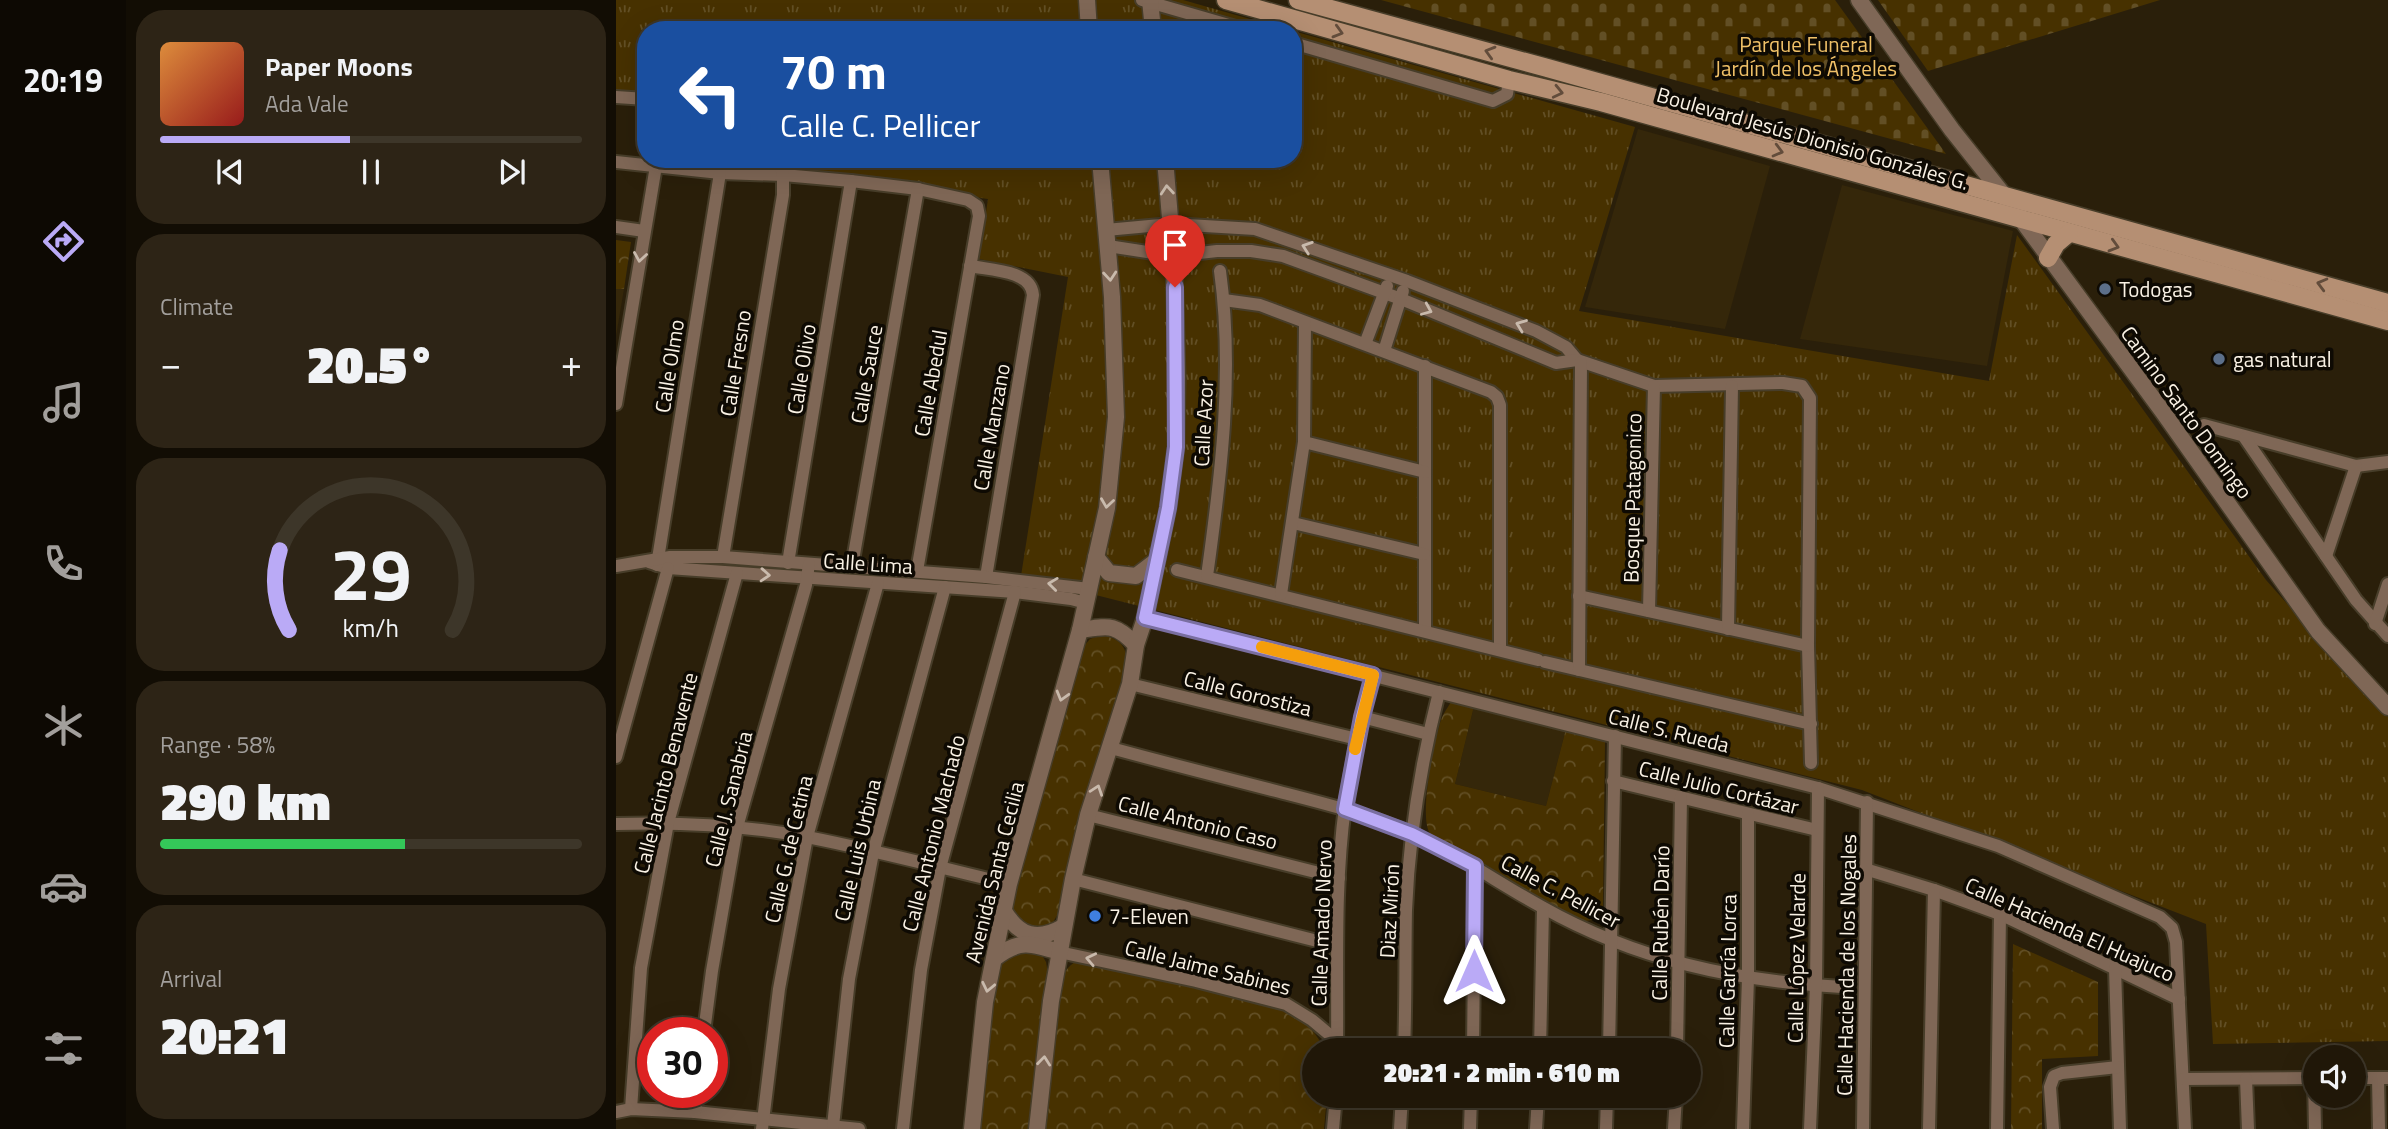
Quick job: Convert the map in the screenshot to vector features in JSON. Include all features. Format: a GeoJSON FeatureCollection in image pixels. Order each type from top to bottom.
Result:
{"type":"FeatureCollection","features":[{"type":"Feature","properties":{"kind":"main road","name":"Boulevard Jesús Dionisio Gonzáles G."},"geometry":{"type":"LineString","coordinates":[[1226,0],[1300,21]]}},
{"type":"Feature","properties":{"kind":"main road","name":"Boulevard Jesús Dionisio Gonzáles G."},"geometry":{"type":"LineString","coordinates":[[1298,0],[2001,193],[2388,303]]}},
{"type":"Feature","properties":{"kind":"main road","name":"Boulevard Jesús Dionisio Gonzáles G."},"geometry":{"type":"LineString","coordinates":[[1302,22],[2388,321]]}},
{"type":"Feature","properties":{"kind":"main road"},"geometry":{"type":"LineString","coordinates":[[2048,258],[2056,244],[2069,233]]}},
{"type":"Feature","properties":{"kind":"street"},"geometry":{"type":"LineString","coordinates":[[1087,0],[1088,21]]}},
{"type":"Feature","properties":{"kind":"street","name":"Camino Santo Domingo"},"geometry":{"type":"LineString","coordinates":[[1859,0],[1952,130],[2201,465],[2318,631],[2388,707]]}},
{"type":"Feature","properties":{"kind":"street"},"geometry":{"type":"LineString","coordinates":[[1151,21],[1147,1],[1215,21]]}},
{"type":"Feature","properties":{"kind":"street"},"geometry":{"type":"LineString","coordinates":[[1302,46],[1493,101],[1507,94],[1508,80]]}},
{"type":"Feature","properties":{"kind":"street"},"geometry":{"type":"LineString","coordinates":[[616,97],[637,98]]}},
{"type":"Feature","properties":{"kind":"street"},"geometry":{"type":"LineString","coordinates":[[616,162],[637,164]]}},
{"type":"Feature","properties":{"kind":"street"},"geometry":{"type":"LineString","coordinates":[[616,404],[656,168]]}},
{"type":"Feature","properties":{"kind":"street"},"geometry":{"type":"LineString","coordinates":[[674,168],[783,175],[918,189]]}},
{"type":"Feature","properties":{"kind":"street"},"geometry":{"type":"LineString","coordinates":[[781,168],[783,175]]}},
{"type":"Feature","properties":{"kind":"street","name":"Avenida Santa Cecilia"},"geometry":{"type":"LineString","coordinates":[[968,1127],[985,1002],[1009,884],[1080,630],[1107,508],[1116,417],[1112,297],[1101,168]]}},
{"type":"Feature","properties":{"kind":"street"},"geometry":{"type":"LineString","coordinates":[[1037,1129],[1051,1001],[1073,879],[1088,814],[1130,684],[1136,645],[1145,618],[1168,508],[1176,447],[1177,377],[1174,256],[1166,168]]}},
{"type":"Feature","properties":{"kind":"street","name":"Calle Olmo"},"geometry":{"type":"LineString","coordinates":[[616,757],[658,563],[720,173]]}},
{"type":"Feature","properties":{"kind":"street","name":"Calle Fresno"},"geometry":{"type":"LineString","coordinates":[[723,557],[783,195],[783,175]]}},
{"type":"Feature","properties":{"kind":"street","name":"Calle Olivo"},"geometry":{"type":"LineString","coordinates":[[788,563],[851,181]]}},
{"type":"Feature","properties":{"kind":"street","name":"Calle Abedul"},"geometry":{"type":"LineString","coordinates":[[917,571],[979,216],[975,203],[918,189]]}},
{"type":"Feature","properties":{"kind":"street","name":"Calle Sauce"},"geometry":{"type":"LineString","coordinates":[[852,566],[918,189]]}},
{"type":"Feature","properties":{"kind":"street"},"geometry":{"type":"LineString","coordinates":[[1107,238],[1171,224],[1255,229],[1407,281],[1536,331],[1566,347],[1579,361],[1579,670]]}},
{"type":"Feature","properties":{"kind":"street"},"geometry":{"type":"LineString","coordinates":[[616,227],[644,231]]}},
{"type":"Feature","properties":{"kind":"street"},"geometry":{"type":"LineString","coordinates":[[1107,238],[1174,256],[1240,251],[1283,256],[1384,292],[1556,363],[1579,361],[1654,386],[1783,383],[1802,386],[1810,398],[1808,646],[1811,763]]}},
{"type":"Feature","properties":{"kind":"street","name":"Calle Manzano"},"geometry":{"type":"LineString","coordinates":[[970,266],[1018,276],[1031,285],[1032,304],[986,577]]}},
{"type":"Feature","properties":{"kind":"street","name":"Calle Azor"},"geometry":{"type":"LineString","coordinates":[[1207,576],[1216,515],[1224,415],[1224,300],[1220,271]]}},
{"type":"Feature","properties":{"kind":"street"},"geometry":{"type":"LineString","coordinates":[[1365,344],[1391,276]]}},
{"type":"Feature","properties":{"kind":"street"},"geometry":{"type":"LineString","coordinates":[[1384,351],[1407,281]]}},
{"type":"Feature","properties":{"kind":"street"},"geometry":{"type":"LineString","coordinates":[[1224,300],[1260,305],[1425,366],[1491,392],[1497,397],[1500,405],[1500,650]]}},
{"type":"Feature","properties":{"kind":"street"},"geometry":{"type":"LineString","coordinates":[[1281,594],[1304,442],[1305,323]]}},
{"type":"Feature","properties":{"kind":"street"},"geometry":{"type":"LineString","coordinates":[[1425,366],[1425,631]]}},
{"type":"Feature","properties":{"kind":"street","name":"Bosque Patagonico"},"geometry":{"type":"LineString","coordinates":[[1650,611],[1654,386]]}},
{"type":"Feature","properties":{"kind":"street"},"geometry":{"type":"LineString","coordinates":[[1728,629],[1732,386]]}},
{"type":"Feature","properties":{"kind":"street"},"geometry":{"type":"LineString","coordinates":[[2204,425],[2356,466],[2388,462]]}},
{"type":"Feature","properties":{"kind":"street"},"geometry":{"type":"LineString","coordinates":[[2245,438],[2375,624],[2388,636]]}},
{"type":"Feature","properties":{"kind":"street"},"geometry":{"type":"LineString","coordinates":[[1304,442],[1425,472]]}},
{"type":"Feature","properties":{"kind":"street"},"geometry":{"type":"LineString","coordinates":[[2326,556],[2356,466]]}},
{"type":"Feature","properties":{"kind":"street"},"geometry":{"type":"LineString","coordinates":[[1293,523],[1424,554]]}},
{"type":"Feature","properties":{"kind":"street","name":"Calle Lima"},"geometry":{"type":"LineString","coordinates":[[658,563],[677,556],[723,557],[986,577],[1016,586]]}},
{"type":"Feature","properties":{"kind":"street"},"geometry":{"type":"LineString","coordinates":[[1096,557],[1109,573],[1136,576],[1157,560]]}},
{"type":"Feature","properties":{"kind":"street","name":"Calle Lima"},"geometry":{"type":"LineString","coordinates":[[616,566],[658,563],[808,579],[945,587],[1016,586]]}},
{"type":"Feature","properties":{"kind":"street","name":"Calle J. Sanabria"},"geometry":{"type":"LineString","coordinates":[[706,1017],[737,827],[810,564]]}},
{"type":"Feature","properties":{"kind":"street"},"geometry":{"type":"LineString","coordinates":[[1177,570],[1579,670],[1811,724]]}},
{"type":"Feature","properties":{"kind":"street","name":"Calle Jacinto Benavente"},"geometry":{"type":"LineString","coordinates":[[631,1109],[641,968],[668,822],[737,573]]}},
{"type":"Feature","properties":{"kind":"street","name":"Calle G. de Cetina"},"geometry":{"type":"LineString","coordinates":[[762,1124],[779,989],[807,837],[878,583]]}},
{"type":"Feature","properties":{"kind":"street"},"geometry":{"type":"LineString","coordinates":[[2375,624],[2388,584]]}},
{"type":"Feature","properties":{"kind":"street"},"geometry":{"type":"LineString","coordinates":[[1016,586],[1087,596]]}},
{"type":"Feature","properties":{"kind":"street","name":"Calle Antonio Machado"},"geometry":{"type":"LineString","coordinates":[[903,1129],[917,996],[940,867],[1016,586]]}},
{"type":"Feature","properties":{"kind":"street","name":"Calle Luis Urbina"},"geometry":{"type":"LineString","coordinates":[[833,1126],[849,979],[873,853],[945,587]]}},
{"type":"Feature","properties":{"kind":"street"},"geometry":{"type":"LineString","coordinates":[[1579,596],[1808,646]]}},
{"type":"Feature","properties":{"kind":"street","name":"Calle S. Rueda"},"geometry":{"type":"LineString","coordinates":[[1145,618],[1818,788],[1998,846],[2160,917],[2168,923],[2176,942],[2179,999]]}},
{"type":"Feature","properties":{"kind":"street"},"geometry":{"type":"LineString","coordinates":[[1080,630],[1104,626],[1121,629],[1136,645]]}},
{"type":"Feature","properties":{"kind":"street","name":"Calle Amado Nervo"},"geometry":{"type":"LineString","coordinates":[[1337,1038],[1336,946],[1345,809],[1357,739],[1373,675]]}},
{"type":"Feature","properties":{"kind":"street","name":"Calle Gorostiza"},"geometry":{"type":"LineString","coordinates":[[1130,684],[1357,739]]}},
{"type":"Feature","properties":{"kind":"street","name":"Diaz Mirón"},"geometry":{"type":"LineString","coordinates":[[1404,1038],[1406,909],[1412,834],[1428,734],[1439,692]]}},
{"type":"Feature","properties":{"kind":"street"},"geometry":{"type":"LineString","coordinates":[[1362,717],[1428,734]]}},
{"type":"Feature","properties":{"kind":"street"},"geometry":{"type":"LineString","coordinates":[[1609,1038],[1615,736]]}},
{"type":"Feature","properties":{"kind":"street","name":"Calle C. Pellicer"},"geometry":{"type":"LineString","coordinates":[[1111,748],[1345,809],[1412,834],[1475,866],[1543,908],[1609,940],[1679,964],[1748,978],[1842,986]]}},
{"type":"Feature","properties":{"kind":"street","name":"Calle Julio Cortázar"},"geometry":{"type":"LineString","coordinates":[[1613,781],[1817,830]]}},
{"type":"Feature","properties":{"kind":"street","name":"Calle López Velarde"},"geometry":{"type":"LineString","coordinates":[[1810,1129],[1816,985],[1818,788]]}},
{"type":"Feature","properties":{"kind":"street","name":"Calle Rubén Darío"},"geometry":{"type":"LineString","coordinates":[[1677,1038],[1681,797]]}},
{"type":"Feature","properties":{"kind":"street","name":"Calle Hacienda de los Nogales"},"geometry":{"type":"LineString","coordinates":[[1863,1129],[1867,802]]}},
{"type":"Feature","properties":{"kind":"street","name":"Calle Antonio Caso"},"geometry":{"type":"LineString","coordinates":[[1088,814],[1339,878]]}},
{"type":"Feature","properties":{"kind":"street","name":"Calle García Lorca"},"geometry":{"type":"LineString","coordinates":[[1743,1129],[1748,978],[1748,814]]}},
{"type":"Feature","properties":{"kind":"street"},"geometry":{"type":"LineString","coordinates":[[616,824],[668,822],[737,827],[807,837],[1009,884]]}},
{"type":"Feature","properties":{"kind":"street"},"geometry":{"type":"LineString","coordinates":[[1473,1038],[1475,866]]}},
{"type":"Feature","properties":{"kind":"street","name":"Calle Hacienda El Huajuco"},"geometry":{"type":"LineString","coordinates":[[1866,869],[2000,914],[2179,999]]}},
{"type":"Feature","properties":{"kind":"street"},"geometry":{"type":"LineString","coordinates":[[1073,879],[1336,946]]}},
{"type":"Feature","properties":{"kind":"street"},"geometry":{"type":"LineString","coordinates":[[1929,1129],[1934,890]]}},
{"type":"Feature","properties":{"kind":"street"},"geometry":{"type":"LineString","coordinates":[[1540,1038],[1543,908]]}},
{"type":"Feature","properties":{"kind":"street"},"geometry":{"type":"LineString","coordinates":[[1004,911],[1015,927],[1029,935],[1047,934],[1063,927]]}},
{"type":"Feature","properties":{"kind":"street"},"geometry":{"type":"LineString","coordinates":[[1997,1129],[2000,914]]}},
{"type":"Feature","properties":{"kind":"street"},"geometry":{"type":"LineString","coordinates":[[995,958],[1009,947],[1021,944],[1059,952]]}},
{"type":"Feature","properties":{"kind":"street","name":"Calle Jaime Sabines"},"geometry":{"type":"LineString","coordinates":[[1059,952],[1196,981],[1286,1004],[1311,1020],[1329,1038]]}},
{"type":"Feature","properties":{"kind":"street"},"geometry":{"type":"LineString","coordinates":[[2115,968],[2120,1129]]}},
{"type":"Feature","properties":{"kind":"street"},"geometry":{"type":"LineString","coordinates":[[2179,999],[2185,1129]]}},
{"type":"Feature","properties":{"kind":"street"},"geometry":{"type":"LineString","coordinates":[[2053,1129],[2050,1087],[2054,1076],[2118,1067]]}},
{"type":"Feature","properties":{"kind":"street"},"geometry":{"type":"LineString","coordinates":[[2183,1079],[2303,1078]]}},
{"type":"Feature","properties":{"kind":"street"},"geometry":{"type":"LineString","coordinates":[[2379,1129],[2383,1078]]}},
{"type":"Feature","properties":{"kind":"street"},"geometry":{"type":"LineString","coordinates":[[2246,1079],[2248,1129]]}},
{"type":"Feature","properties":{"kind":"street"},"geometry":{"type":"LineString","coordinates":[[695,1108],[695,1112]]}},
{"type":"Feature","properties":{"kind":"street"},"geometry":{"type":"LineString","coordinates":[[1333,1129],[1335,1108]]}},
{"type":"Feature","properties":{"kind":"street"},"geometry":{"type":"LineString","coordinates":[[1400,1129],[1401,1108]]}},
{"type":"Feature","properties":{"kind":"street"},"geometry":{"type":"LineString","coordinates":[[1470,1129],[1471,1108]]}},
{"type":"Feature","properties":{"kind":"street"},"geometry":{"type":"LineString","coordinates":[[1536,1129],[1537,1108]]}},
{"type":"Feature","properties":{"kind":"street"},"geometry":{"type":"LineString","coordinates":[[1606,1129],[1607,1108]]}},
{"type":"Feature","properties":{"kind":"street"},"geometry":{"type":"LineString","coordinates":[[1674,1129],[1675,1108]]}},
{"type":"Feature","properties":{"kind":"street"},"geometry":{"type":"LineString","coordinates":[[2315,1108],[2315,1129]]}},
{"type":"Feature","properties":{"kind":"street"},"geometry":{"type":"LineString","coordinates":[[616,1112],[631,1109],[695,1112],[762,1124],[859,1129]]}},
{"type":"Feature","properties":{"kind":"shaded area"},"geometry":{"type":"Polygon","coordinates":[[[1638,129],[1770,166],[1725,329],[1585,307],[1638,129]]]}},
{"type":"Feature","properties":{"kind":"shaded area"},"geometry":{"type":"Polygon","coordinates":[[[1842,185],[2013,231],[1987,366],[1800,339],[1842,185]]]}},
{"type":"Feature","properties":{"kind":"shaded area"},"geometry":{"type":"Polygon","coordinates":[[[616,289],[624,289],[616,336],[616,289]]]}},
{"type":"Feature","properties":{"kind":"shaded area"},"geometry":{"type":"Polygon","coordinates":[[[1474,706],[1566,729],[1546,806],[1455,784],[1474,706]]]}},
{"type":"Feature","properties":{"kind":"green space"},"geometry":{"type":"Polygon","coordinates":[[[616,0],[1183,0],[1257,21],[637,21],[637,92],[616,91],[616,0]]]}},
{"type":"Feature","properties":{"kind":"green space","name":"Parque Funeral Jardín de los Ángeles"},"geometry":{"type":"Polygon","coordinates":[[[1381,0],[1835,0],[1946,154],[1381,0]]]}},
{"type":"Feature","properties":{"kind":"green space"},"geometry":{"type":"Polygon","coordinates":[[[1878,0],[2160,0],[1928,71],[1878,0]]]}},
{"type":"Feature","properties":{"kind":"green space"},"geometry":{"type":"Polygon","coordinates":[[[1302,34],[1635,127],[1579,311],[1989,381],[2017,235],[2266,580],[2388,717],[2388,1041],[2213,1044],[2206,924],[1862,790],[1021,576],[1068,277],[979,259],[988,199],[783,170],[1302,168],[1302,34]]]}},
{"type":"Feature","properties":{"kind":"green space"},"geometry":{"type":"Polygon","coordinates":[[[616,240],[631,242],[624,289],[616,289],[616,240]]]}},
{"type":"Feature","properties":{"kind":"green space"},"geometry":{"type":"Polygon","coordinates":[[[818,569],[1014,582],[1013,588],[818,574],[818,569]]]}},
{"type":"Feature","properties":{"kind":"green space"},"geometry":{"type":"Polygon","coordinates":[[[1101,635],[1119,642],[1127,660],[1059,912],[1052,924],[1038,929],[1024,928],[1014,918],[1012,906],[1028,832],[1084,646],[1090,639],[1101,635]]]}},
{"type":"Feature","properties":{"kind":"green space"},"geometry":{"type":"Polygon","coordinates":[[[1451,702],[1474,706],[1455,784],[1546,806],[1566,729],[1605,740],[1603,909],[1599,919],[1585,921],[1565,912],[1431,835],[1426,815],[1428,783],[1440,723],[1451,702]]]}},
{"type":"Feature","properties":{"kind":"green space"},"geometry":{"type":"Polygon","coordinates":[[[2013,944],[2098,982],[2098,1056],[2042,1059],[2042,1129],[2011,1129],[2013,944]]]}},
{"type":"Feature","properties":{"kind":"green space"},"geometry":{"type":"Polygon","coordinates":[[[1008,951],[1040,952],[1046,962],[1048,974],[1029,1129],[979,1129],[997,969],[1008,951]]]}},
{"type":"Feature","properties":{"kind":"green space"},"geometry":{"type":"Polygon","coordinates":[[[1085,958],[1285,1010],[1304,1022],[1317,1038],[1302,1038],[1302,1108],[1326,1108],[1324,1129],[1044,1129],[1061,979],[1070,965],[1085,958]]]}},
{"type":"Feature","properties":{"kind":"slow traffic"},"geometry":{"type":"LineString","coordinates":[[1262,647],[1373,675],[1355,749]]}},
{"type":"Feature","properties":{"kind":"place","name":"Todogas"},"geometry":{"type":"Point","coordinates":[2105,289]}},
{"type":"Feature","properties":{"kind":"place","name":"gas natural"},"geometry":{"type":"Point","coordinates":[2219,359]}},
{"type":"Feature","properties":{"kind":"place","name":"7-Eleven"},"geometry":{"type":"Point","coordinates":[1095,916]}},
{"type":"Feature","properties":{"kind":"route"},"geometry":{"type":"LineString","coordinates":[[1175,287],[1176,447],[1168,508],[1145,618],[1373,675],[1357,739],[1345,809],[1412,834],[1475,866],[1474,971]]}}]}
